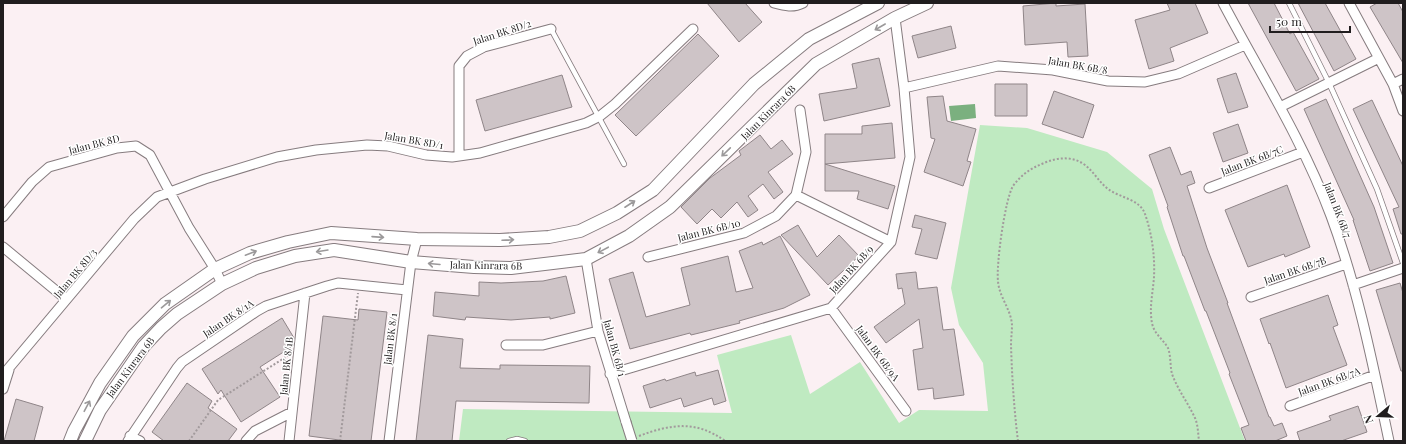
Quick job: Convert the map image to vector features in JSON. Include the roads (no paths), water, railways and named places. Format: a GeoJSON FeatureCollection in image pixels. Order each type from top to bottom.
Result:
{"type":"FeatureCollection","features":[{"type":"Feature","properties":{"kind":"street"},"geometry":{"type":"LineString","coordinates":[[774,3],[787,7],[797,6],[803,3]]}},
{"type":"Feature","properties":{"kind":"street","name":"Jalan Kinrara 6B"},"geometry":{"type":"LineString","coordinates":[[70,441],[74,430],[100,382],[133,336],[165,304],[215,269],[250,252],[332,233],[417,239],[500,240],[549,237],[580,231],[617,213],[653,190],[754,84],[810,39],[878,3]]}},
{"type":"Feature","properties":{"kind":"street","name":"Jalan Kinrara 6B"},"geometry":{"type":"LineString","coordinates":[[85,441],[100,410],[144,346],[177,314],[222,284],[256,268],[295,256],[334,250],[411,262],[474,267],[511,268],[586,259],[629,236],[670,207],[816,64],[895,18],[927,3]]}},
{"type":"Feature","properties":{"kind":"street","name":"Jalan BK 6B/7"},"geometry":{"type":"LineString","coordinates":[[1223,3],[1303,152],[1330,215],[1353,285],[1366,333],[1390,441]]}},
{"type":"Feature","properties":{"kind":"street"},"geometry":{"type":"LineString","coordinates":[[1348,3],[1379,58],[1403,111]]}},
{"type":"Feature","properties":{"kind":"street","name":"Jalan BK 6B/9"},"geometry":{"type":"LineString","coordinates":[[610,374],[831,308],[891,242],[910,156],[904,88],[895,18]]}},
{"type":"Feature","properties":{"kind":"street","name":"Jalan BK 8D/1"},"geometry":{"type":"LineString","coordinates":[[169,192],[205,178],[277,157],[316,150],[367,145],[388,146],[426,155],[452,157],[480,153],[586,123],[599,117],[615,104],[693,28]]}},
{"type":"Feature","properties":{"kind":"street","name":"Jalan BK 8D/2"},"geometry":{"type":"LineString","coordinates":[[459,156],[459,66],[467,56],[484,47],[551,29]]}},
{"type":"Feature","properties":{"kind":"street","name":"Jalan BK 6B/8"},"geometry":{"type":"LineString","coordinates":[[904,88],[998,66],[1054,70],[1108,81],[1145,82],[1178,74],[1245,45]]}},
{"type":"Feature","properties":{"kind":"street"},"geometry":{"type":"LineString","coordinates":[[1280,107],[1379,58]]}},
{"type":"Feature","properties":{"kind":"street"},"geometry":{"type":"LineString","coordinates":[[1392,84],[1403,79]]}},
{"type":"Feature","properties":{"kind":"street"},"geometry":{"type":"LineString","coordinates":[[800,110],[806,152],[796,195],[891,242]]}},
{"type":"Feature","properties":{"kind":"street","name":"Jalan BK 8D"},"geometry":{"type":"LineString","coordinates":[[3,217],[32,182],[49,167],[118,148],[136,146],[150,155],[189,228],[215,269]]}},
{"type":"Feature","properties":{"kind":"street","name":"Jalan BK 6B/7C"},"geometry":{"type":"LineString","coordinates":[[1209,188],[1303,152]]}},
{"type":"Feature","properties":{"kind":"street","name":"Jalan BK 8D/3"},"geometry":{"type":"LineString","coordinates":[[3,375],[134,219],[157,196],[169,192]]}},
{"type":"Feature","properties":{"kind":"street","name":"Jalan BK 6B/10"},"geometry":{"type":"LineString","coordinates":[[648,257],[744,233],[776,216],[796,195]]}},
{"type":"Feature","properties":{"kind":"street","name":"Jalan BK 8/1"},"geometry":{"type":"LineString","coordinates":[[389,441],[407,290],[411,262],[417,239]]}},
{"type":"Feature","properties":{"kind":"street"},"geometry":{"type":"LineString","coordinates":[[3,247],[66,299]]}},
{"type":"Feature","properties":{"kind":"street","name":"Jalan BK 6B/1"},"geometry":{"type":"LineString","coordinates":[[586,259],[598,331],[610,374],[633,440]]}},
{"type":"Feature","properties":{"kind":"street","name":"Jalan BK 6B/7B"},"geometry":{"type":"LineString","coordinates":[[1251,297],[1346,264]]}},
{"type":"Feature","properties":{"kind":"street"},"geometry":{"type":"LineString","coordinates":[[1353,285],[1403,268]]}},
{"type":"Feature","properties":{"kind":"street"},"geometry":{"type":"LineString","coordinates":[[215,269],[222,284]]}},
{"type":"Feature","properties":{"kind":"street","name":"Jalan BK 8/1A"},"geometry":{"type":"LineString","coordinates":[[129,438],[182,362],[266,306],[338,283],[407,290]]}},
{"type":"Feature","properties":{"kind":"street","name":"Jalan BK 8/1B"},"geometry":{"type":"LineString","coordinates":[[288,441],[305,293]]}},
{"type":"Feature","properties":{"kind":"street","name":"Jalan BK 6B/9A"},"geometry":{"type":"LineString","coordinates":[[831,308],[906,412]]}},
{"type":"Feature","properties":{"kind":"street"},"geometry":{"type":"LineString","coordinates":[[506,345],[543,345],[598,331]]}},
{"type":"Feature","properties":{"kind":"street"},"geometry":{"type":"LineString","coordinates":[[3,389],[10,366]]}},
{"type":"Feature","properties":{"kind":"street","name":"Jalan BK 6B/7A"},"geometry":{"type":"LineString","coordinates":[[1290,406],[1375,375]]}},
{"type":"Feature","properties":{"kind":"street"},"geometry":{"type":"LineString","coordinates":[[246,441],[255,431],[292,412]]}},
{"type":"Feature","properties":{"kind":"street"},"geometry":{"type":"LineString","coordinates":[[129,438],[140,441]]}},
{"type":"Feature","properties":{"kind":"lane"},"geometry":{"type":"LineString","coordinates":[[1289,3],[1330,83],[1377,189],[1403,263]]}},
{"type":"Feature","properties":{"kind":"lane"},"geometry":{"type":"LineString","coordinates":[[551,29],[624,164]]}},
{"type":"Feature","properties":{"kind":"lane"},"geometry":{"type":"LineString","coordinates":[[509,441],[517,439],[525,441]]}}]}
